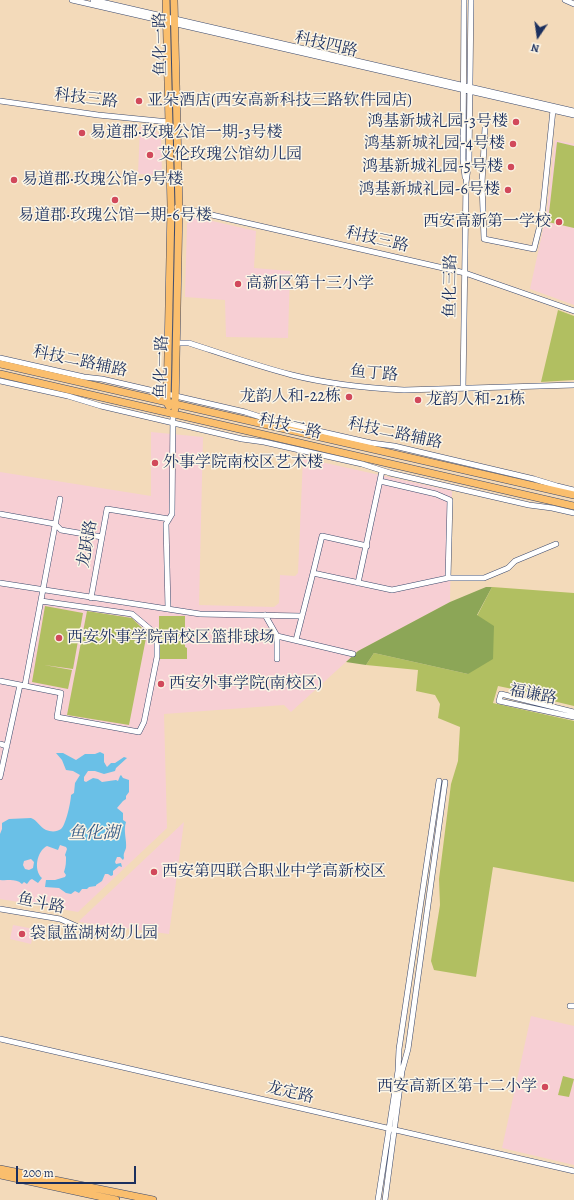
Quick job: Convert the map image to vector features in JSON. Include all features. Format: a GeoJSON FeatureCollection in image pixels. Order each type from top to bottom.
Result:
{"type":"FeatureCollection","features":[{"type":"Feature","properties":{"kind":"main road","name":"鱼化一路"},"geometry":{"type":"LineString","coordinates":[[166,0],[171,207],[167,403],[173,415]]}},
{"type":"Feature","properties":{"kind":"main road","name":"鱼化一路"},"geometry":{"type":"LineString","coordinates":[[173,415],[176,404],[179,207],[174,0]]}},
{"type":"Feature","properties":{"kind":"main road","name":"科技二路"},"geometry":{"type":"LineString","coordinates":[[0,364],[574,495]]}},
{"type":"Feature","properties":{"kind":"main road","name":"科技二路"},"geometry":{"type":"LineString","coordinates":[[0,374],[574,506]]}},
{"type":"Feature","properties":{"kind":"main road"},"geometry":{"type":"LineString","coordinates":[[0,1169],[153,1200]]}},
{"type":"Feature","properties":{"kind":"main road"},"geometry":{"type":"LineString","coordinates":[[0,1175],[116,1200]]}},
{"type":"Feature","properties":{"kind":"street","name":"科技四路"},"geometry":{"type":"LineString","coordinates":[[72,0],[166,19]]}},
{"type":"Feature","properties":{"kind":"street","name":"科技四路"},"geometry":{"type":"LineString","coordinates":[[93,0],[174,21],[463,87],[574,115]]}},
{"type":"Feature","properties":{"kind":"street","name":"鱼化三路"},"geometry":{"type":"LineString","coordinates":[[464,0],[462,159],[466,184]]}},
{"type":"Feature","properties":{"kind":"street","name":"鱼化三路"},"geometry":{"type":"LineString","coordinates":[[463,388],[466,184],[469,160],[471,0]]}},
{"type":"Feature","properties":{"kind":"street"},"geometry":{"type":"LineString","coordinates":[[565,0],[574,4]]}},
{"type":"Feature","properties":{"kind":"street","name":"科技四路"},"geometry":{"type":"LineString","coordinates":[[470,89],[574,111]]}},
{"type":"Feature","properties":{"kind":"street","name":"科技三路"},"geometry":{"type":"LineString","coordinates":[[0,101],[98,115],[169,122]]}},
{"type":"Feature","properties":{"kind":"street"},"geometry":{"type":"LineString","coordinates":[[485,128],[482,183],[484,239],[534,250],[542,217],[553,110]]}},
{"type":"Feature","properties":{"kind":"street","name":"科技三路"},"geometry":{"type":"LineString","coordinates":[[171,207],[179,207],[465,273],[574,311]]}},
{"type":"Feature","properties":{"kind":"street","name":"鱼丁路"},"geometry":{"type":"LineString","coordinates":[[177,343],[189,343],[292,375],[340,384],[397,389],[574,385]]}},
{"type":"Feature","properties":{"kind":"street","name":"科技二路辅路"},"geometry":{"type":"LineString","coordinates":[[0,358],[176,396],[371,443],[394,446],[574,490]]}},
{"type":"Feature","properties":{"kind":"street"},"geometry":{"type":"LineString","coordinates":[[0,381],[68,396],[101,406],[242,439],[272,443],[529,505],[574,513]]}},
{"type":"Feature","properties":{"kind":"street"},"geometry":{"type":"LineString","coordinates":[[168,608],[166,524],[172,514],[173,415]]}},
{"type":"Feature","properties":{"kind":"street"},"geometry":{"type":"LineString","coordinates":[[358,583],[382,470]]}},
{"type":"Feature","properties":{"kind":"street"},"geometry":{"type":"LineString","coordinates":[[380,481],[436,494],[450,500],[448,578]]}},
{"type":"Feature","properties":{"kind":"street"},"geometry":{"type":"LineString","coordinates":[[0,777],[41,600],[60,499]]}},
{"type":"Feature","properties":{"kind":"street","name":"龙跃路"},"geometry":{"type":"LineString","coordinates":[[91,598],[107,509],[169,519]]}},
{"type":"Feature","properties":{"kind":"street"},"geometry":{"type":"LineString","coordinates":[[0,514],[55,524],[61,530],[102,537]]}},
{"type":"Feature","properties":{"kind":"street"},"geometry":{"type":"LineString","coordinates":[[296,640],[322,536],[366,546]]}},
{"type":"Feature","properties":{"kind":"street"},"geometry":{"type":"LineString","coordinates":[[313,573],[392,590],[448,578],[484,578],[508,568],[514,561],[556,544]]}},
{"type":"Feature","properties":{"kind":"street"},"geometry":{"type":"LineString","coordinates":[[0,583],[200,614],[301,616]]}},
{"type":"Feature","properties":{"kind":"street"},"geometry":{"type":"LineString","coordinates":[[0,681],[61,693],[57,717],[138,732],[144,722],[156,657],[157,635],[132,614],[41,600]]}},
{"type":"Feature","properties":{"kind":"street"},"geometry":{"type":"LineString","coordinates":[[265,615],[277,636],[277,659]]}},
{"type":"Feature","properties":{"kind":"street"},"geometry":{"type":"LineString","coordinates":[[277,636],[353,654]]}},
{"type":"Feature","properties":{"kind":"street","name":"福谦路"},"geometry":{"type":"LineString","coordinates":[[574,712],[501,694],[499,701],[574,717]]}},
{"type":"Feature","properties":{"kind":"street"},"geometry":{"type":"LineString","coordinates":[[0,744],[7,746]]}},
{"type":"Feature","properties":{"kind":"street"},"geometry":{"type":"LineString","coordinates":[[378,1200],[392,1130],[402,1070],[408,1049],[442,782],[400,1042],[392,1130],[393,1146],[385,1200]]}},
{"type":"Feature","properties":{"kind":"street","name":"鱼斗路"},"geometry":{"type":"LineString","coordinates":[[0,909],[60,920],[76,926]]}},
{"type":"Feature","properties":{"kind":"street","name":"龙定路"},"geometry":{"type":"LineString","coordinates":[[0,1040],[574,1171]]}},
{"type":"Feature","properties":{"kind":"shaded area","name":"艾伦玫瑰公馆幼儿园"},"geometry":{"type":"Polygon","coordinates":[[[140,127],[150,127],[161,136],[162,175],[138,174],[140,127]]]}},
{"type":"Feature","properties":{"kind":"shaded area","name":"西安高新第一学校"},"geometry":{"type":"Polygon","coordinates":[[[555,140],[574,144],[574,305],[530,289],[546,220],[555,140]]]}},
{"type":"Feature","properties":{"kind":"shaded area","name":"高新区第十三小学"},"geometry":{"type":"Polygon","coordinates":[[[195,217],[256,231],[254,268],[290,271],[288,338],[226,337],[225,300],[185,297],[187,223],[195,217]]]}},
{"type":"Feature","properties":{"kind":"shaded area","name":"西安外事学院(南校区)"},"geometry":{"type":"Polygon","coordinates":[[[151,432],[203,437],[199,605],[274,607],[279,603],[280,575],[295,576],[298,573],[303,458],[452,491],[450,602],[358,651],[291,712],[284,705],[164,714],[167,828],[78,912],[0,899],[0,472],[151,496],[151,432]]]}},
{"type":"Feature","properties":{"kind":"shaded area","name":"西安第四联合职业中学高新校区"},"geometry":{"type":"Polygon","coordinates":[[[184,822],[169,934],[78,922],[184,822]]]}},
{"type":"Feature","properties":{"kind":"shaded area","name":"袋鼠蓝湖树幼儿园"},"geometry":{"type":"Polygon","coordinates":[[[13,925],[34,929],[31,944],[10,939],[13,925]]]}},
{"type":"Feature","properties":{"kind":"shaded area","name":"西安高新区第十二小学"},"geometry":{"type":"Polygon","coordinates":[[[531,1016],[574,1026],[574,1165],[502,1148],[531,1016]]]}},
{"type":"Feature","properties":{"kind":"green space"},"geometry":{"type":"Polygon","coordinates":[[[557,142],[574,146],[574,228],[548,222],[557,142]]]}},
{"type":"Feature","properties":{"kind":"green space"},"geometry":{"type":"Polygon","coordinates":[[[558,310],[574,316],[574,380],[541,382],[558,310]]]}},
{"type":"Feature","properties":{"kind":"green space"},"geometry":{"type":"Polygon","coordinates":[[[486,587],[492,587],[477,615],[494,626],[493,659],[468,674],[374,653],[366,665],[346,662],[358,651],[450,602],[486,587]]]}},
{"type":"Feature","properties":{"kind":"green space"},"geometry":{"type":"Polygon","coordinates":[[[492,587],[574,593],[574,706],[553,701],[532,693],[498,686],[493,703],[574,721],[574,882],[493,867],[476,977],[434,970],[431,961],[440,905],[439,879],[451,784],[458,761],[460,727],[438,718],[440,704],[435,695],[416,691],[418,670],[366,665],[374,653],[468,674],[477,616],[492,587]]]}},
{"type":"Feature","properties":{"kind":"green space","name":"西安外事学院南校区篮排球场"},"geometry":{"type":"Polygon","coordinates":[[[45,606],[83,613],[73,669],[44,665],[72,670],[68,689],[32,682],[45,606]]]}},
{"type":"Feature","properties":{"kind":"green space"},"geometry":{"type":"Polygon","coordinates":[[[87,611],[132,618],[147,633],[129,725],[67,715],[87,611]]]}},
{"type":"Feature","properties":{"kind":"green space"},"geometry":{"type":"Polygon","coordinates":[[[159,616],[185,616],[185,647],[187,648],[187,659],[159,659],[159,616]]]}},
{"type":"Feature","properties":{"kind":"green space"},"geometry":{"type":"Polygon","coordinates":[[[563,1076],[574,1079],[569,1097],[558,1095],[563,1076]]]}},
{"type":"Feature","properties":{"kind":"water","name":"鱼化湖"},"geometry":{"type":"Polygon","coordinates":[[[100,752],[104,754],[104,762],[107,767],[111,763],[115,763],[124,757],[127,758],[116,768],[115,771],[104,774],[95,771],[88,771],[84,777],[84,781],[86,782],[93,778],[102,782],[118,781],[121,775],[123,778],[129,780],[129,792],[126,799],[117,808],[123,813],[123,820],[126,822],[126,848],[124,858],[123,860],[120,857],[117,857],[115,862],[116,864],[121,863],[122,867],[119,866],[113,871],[113,875],[111,876],[105,874],[102,881],[96,886],[82,889],[79,893],[75,891],[71,894],[66,893],[59,888],[45,887],[46,880],[55,880],[65,877],[65,855],[67,849],[66,847],[60,845],[58,850],[47,846],[41,852],[37,861],[39,875],[42,878],[38,883],[32,879],[27,884],[24,882],[22,884],[14,880],[0,880],[0,834],[2,823],[9,819],[31,818],[46,830],[58,831],[61,829],[66,818],[71,795],[74,793],[75,783],[80,775],[73,771],[66,770],[62,760],[56,753],[63,753],[76,760],[85,754],[95,754],[100,752]],[[31,859],[24,861],[23,865],[25,869],[29,870],[33,868],[34,862],[31,859]]]}},
{"type":"Feature","properties":{"kind":"place","name":"亚朵酒店(西安高新科技三路软件园店)"},"geometry":{"type":"Point","coordinates":[139,101]}},
{"type":"Feature","properties":{"kind":"place","name":"鸿基新城礼园-3号楼"},"geometry":{"type":"Point","coordinates":[516,122]}},
{"type":"Feature","properties":{"kind":"place","name":"易道郡·玫瑰公馆一期-3号楼"},"geometry":{"type":"Point","coordinates":[82,133]}},
{"type":"Feature","properties":{"kind":"place","name":"鸿基新城礼园-4号楼"},"geometry":{"type":"Point","coordinates":[513,144]}},
{"type":"Feature","properties":{"kind":"place","name":"艾伦玫瑰公馆幼儿园"},"geometry":{"type":"Point","coordinates":[150,155]}},
{"type":"Feature","properties":{"kind":"place","name":"鸿基新城礼园-5号楼"},"geometry":{"type":"Point","coordinates":[511,167]}},
{"type":"Feature","properties":{"kind":"place","name":"易道郡·玫瑰公馆-9号楼"},"geometry":{"type":"Point","coordinates":[14,180]}},
{"type":"Feature","properties":{"kind":"place","name":"鸿基新城礼园-6号楼"},"geometry":{"type":"Point","coordinates":[508,190]}},
{"type":"Feature","properties":{"kind":"place","name":"易道郡·玫瑰公馆一期-6号楼"},"geometry":{"type":"Point","coordinates":[115,200]}},
{"type":"Feature","properties":{"kind":"place","name":"西安高新第一学校"},"geometry":{"type":"Point","coordinates":[559,222]}},
{"type":"Feature","properties":{"kind":"place","name":"高新区第十三小学"},"geometry":{"type":"Point","coordinates":[238,284]}},
{"type":"Feature","properties":{"kind":"place","name":"龙韵人和-22栋"},"geometry":{"type":"Point","coordinates":[349,397]}},
{"type":"Feature","properties":{"kind":"place","name":"龙韵人和-21栋"},"geometry":{"type":"Point","coordinates":[418,400]}},
{"type":"Feature","properties":{"kind":"place","name":"外事学院南校区艺术楼"},"geometry":{"type":"Point","coordinates":[155,463]}},
{"type":"Feature","properties":{"kind":"place","name":"西安外事学院南校区篮排球场"},"geometry":{"type":"Point","coordinates":[59,638]}},
{"type":"Feature","properties":{"kind":"place","name":"西安外事学院(南校区)"},"geometry":{"type":"Point","coordinates":[161,684]}},
{"type":"Feature","properties":{"kind":"place","name":"西安第四联合职业中学高新校区"},"geometry":{"type":"Point","coordinates":[154,872]}},
{"type":"Feature","properties":{"kind":"place","name":"袋鼠蓝湖树幼儿园"},"geometry":{"type":"Point","coordinates":[22,934]}},
{"type":"Feature","properties":{"kind":"place","name":"西安高新区第十二小学"},"geometry":{"type":"Point","coordinates":[545,1087]}}]}
